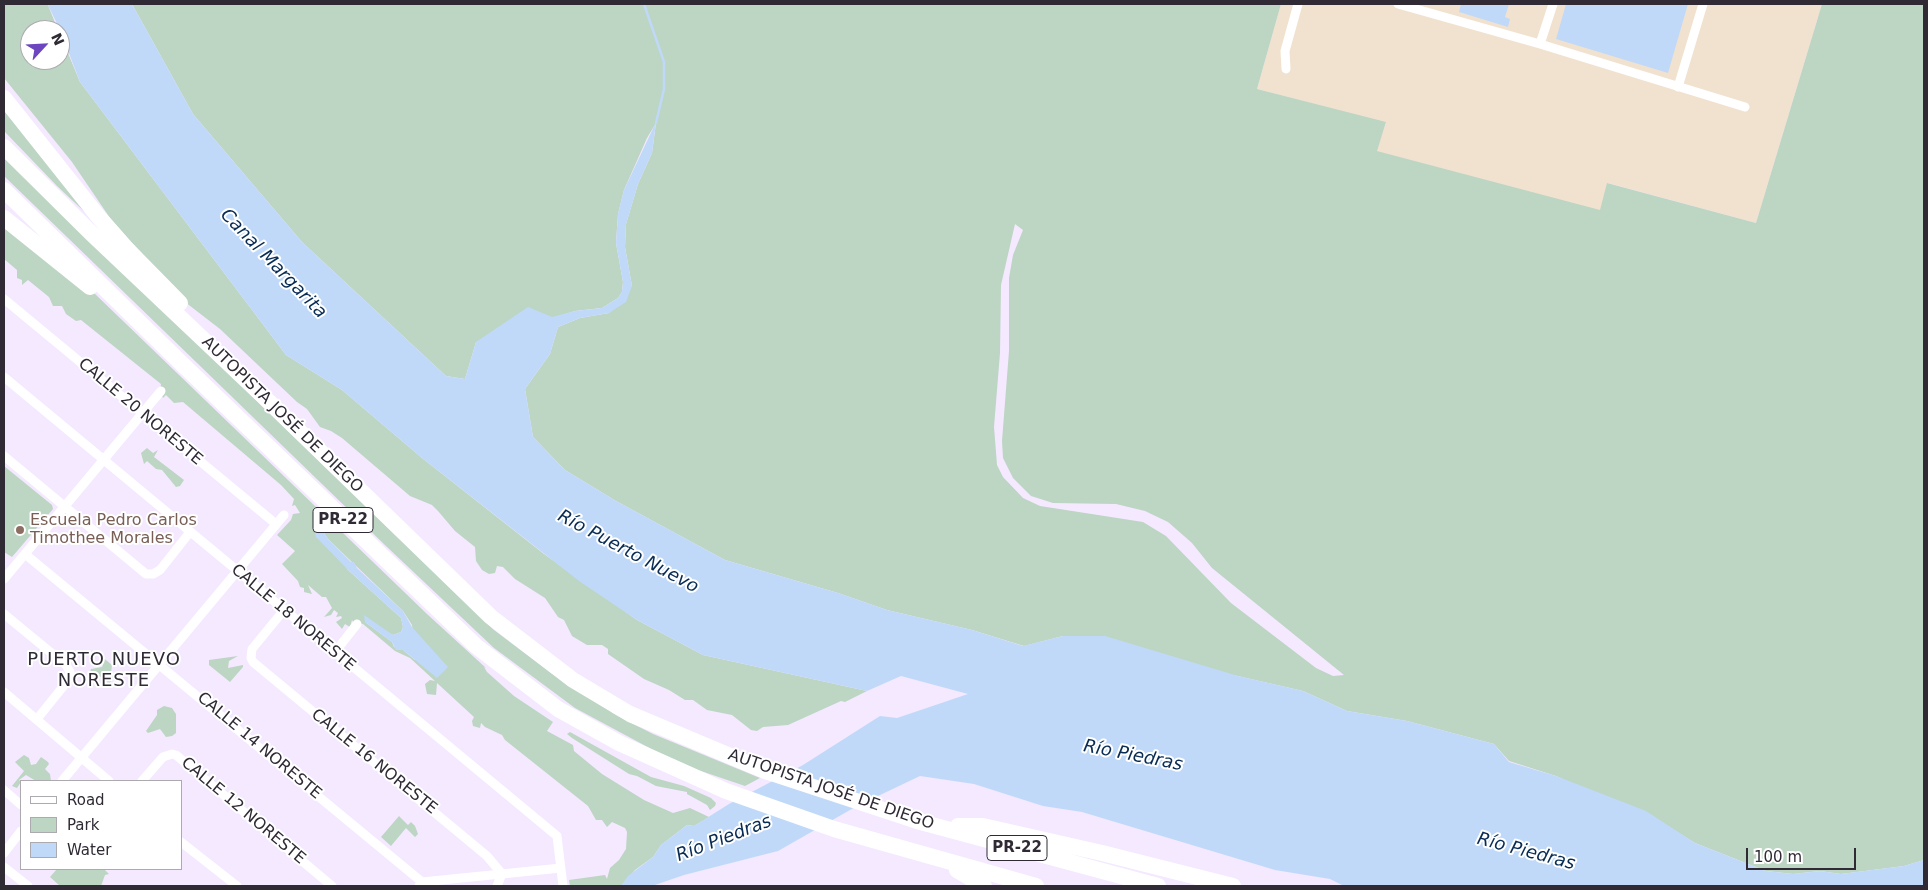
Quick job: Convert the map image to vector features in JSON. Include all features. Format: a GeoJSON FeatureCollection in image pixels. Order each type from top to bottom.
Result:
{"type":"FeatureCollection","features":[{"type":"Feature","properties":{"kind":"highway"},"geometry":{"type":"LineString","coordinates":[[4,86],[140,263]]}},
{"type":"Feature","properties":{"kind":"highway"},"geometry":{"type":"LineString","coordinates":[[4,98],[98,216],[140,263],[233,353],[263,396]]}},
{"type":"Feature","properties":{"kind":"highway","name":"AUTOPISTA JOSÉ DE DIEGO"},"geometry":{"type":"LineString","coordinates":[[4,147],[92,234],[492,617],[573,680],[630,714],[768,772],[936,826],[1158,886]]}},
{"type":"Feature","properties":{"kind":"highway","name":"AUTOPISTA JOSÉ DE DIEGO"},"geometry":{"type":"LineString","coordinates":[[4,190],[179,361],[462,632],[498,664],[558,709],[619,743],[726,791],[834,829],[945,862],[1036,886]]}},
{"type":"Feature","properties":{"kind":"highway"},"geometry":{"type":"LineString","coordinates":[[4,218],[83,281],[153,347],[179,361]]}},
{"type":"Feature","properties":{"kind":"highway"},"geometry":{"type":"LineString","coordinates":[[936,826],[983,826],[1102,853],[1233,886]]}},
{"type":"Feature","properties":{"kind":"highway"},"geometry":{"type":"LineString","coordinates":[[945,862],[984,886]]}},
{"type":"Feature","properties":{"kind":"street"},"geometry":{"type":"LineString","coordinates":[[1286,68],[1285,51],[1298,4]]}},
{"type":"Feature","properties":{"kind":"street"},"geometry":{"type":"LineString","coordinates":[[1398,4],[1540,44],[1745,107]]}},
{"type":"Feature","properties":{"kind":"street"},"geometry":{"type":"LineString","coordinates":[[1540,44],[1553,4]]}},
{"type":"Feature","properties":{"kind":"street"},"geometry":{"type":"LineString","coordinates":[[1678,87],[1703,4]]}},
{"type":"Feature","properties":{"kind":"street","name":"CALLE 20 NORESTE"},"geometry":{"type":"LineString","coordinates":[[4,299],[276,524]]}},
{"type":"Feature","properties":{"kind":"street","name":"CALLE 18 NORESTE"},"geometry":{"type":"LineString","coordinates":[[4,377],[557,836],[563,886]]}},
{"type":"Feature","properties":{"kind":"street"},"geometry":{"type":"LineString","coordinates":[[4,580],[161,391]]}},
{"type":"Feature","properties":{"kind":"street"},"geometry":{"type":"LineString","coordinates":[[4,456],[146,574],[153,574],[160,570],[190,532]]}},
{"type":"Feature","properties":{"kind":"street"},"geometry":{"type":"LineString","coordinates":[[63,780],[284,515]]}},
{"type":"Feature","properties":{"kind":"street","name":"CALLE 14 NORESTE"},"geometry":{"type":"LineString","coordinates":[[25,554],[160,664],[420,884]]}},
{"type":"Feature","properties":{"kind":"street","name":"CALLE 16 NORESTE"},"geometry":{"type":"LineString","coordinates":[[284,610],[252,649],[251,658],[256,666],[487,856],[502,874]]}},
{"type":"Feature","properties":{"kind":"street"},"geometry":{"type":"LineString","coordinates":[[4,614],[66,665],[70,672],[69,678],[37,719]]}},
{"type":"Feature","properties":{"kind":"street"},"geometry":{"type":"LineString","coordinates":[[335,652],[357,624]]}},
{"type":"Feature","properties":{"kind":"street"},"geometry":{"type":"LineString","coordinates":[[4,692],[108,780]]}},
{"type":"Feature","properties":{"kind":"street","name":"CALLE 12 NORESTE"},"geometry":{"type":"LineString","coordinates":[[143,780],[163,757],[172,754],[176,756],[332,886]]}},
{"type":"Feature","properties":{"kind":"street"},"geometry":{"type":"LineString","coordinates":[[4,790],[20,804]]}},
{"type":"Feature","properties":{"kind":"street"},"geometry":{"type":"LineString","coordinates":[[4,853],[20,832]]}},
{"type":"Feature","properties":{"kind":"street"},"geometry":{"type":"LineString","coordinates":[[182,843],[237,886]]}},
{"type":"Feature","properties":{"kind":"street"},"geometry":{"type":"LineString","coordinates":[[4,867],[28,886]]}},
{"type":"Feature","properties":{"kind":"street"},"geometry":{"type":"LineString","coordinates":[[420,884],[561,868]]}},
{"type":"Feature","properties":{"kind":"street"},"geometry":{"type":"LineString","coordinates":[[497,886],[502,874]]}},
{"type":"Feature","properties":{"kind":"shaded area"},"geometry":{"type":"Polygon","coordinates":[[[1281,4],[1822,4],[1756,223],[1608,183],[1600,211],[1376,151],[1386,123],[1257,89],[1281,4]]]}},
{"type":"Feature","properties":{"kind":"green space"},"geometry":{"type":"Polygon","coordinates":[[[4,4],[48,5],[54,20],[20,20],[20,70],[70,70],[70,58],[80,82],[286,355],[342,390],[422,458],[544,554],[637,620],[703,655],[867,691],[788,725],[763,727],[757,731],[751,730],[732,715],[707,710],[693,700],[685,700],[669,690],[644,679],[608,654],[608,649],[602,645],[587,645],[572,636],[564,620],[558,617],[545,598],[515,579],[503,567],[497,566],[495,573],[489,574],[482,570],[476,561],[475,547],[455,531],[432,505],[410,496],[342,438],[320,427],[307,409],[297,402],[220,329],[185,302],[110,218],[72,162],[4,78],[4,4]]]}},
{"type":"Feature","properties":{"kind":"green space"},"geometry":{"type":"Polygon","coordinates":[[[132,4],[1281,4],[1257,89],[1386,122],[1377,151],[1600,210],[1607,183],[1756,223],[1822,4],[1924,4],[1924,860],[1904,866],[1841,874],[1820,871],[1793,874],[1766,871],[1695,843],[1671,828],[1556,776],[1509,761],[1494,744],[1407,721],[1347,711],[1303,691],[1063,636],[1024,646],[972,630],[887,610],[838,593],[725,560],[616,501],[565,470],[533,437],[525,389],[550,354],[558,327],[580,318],[609,313],[632,286],[625,247],[626,224],[638,184],[652,153],[656,123],[647,138],[624,190],[618,214],[616,243],[623,282],[622,292],[618,298],[602,308],[575,311],[476,342],[465,379],[446,376],[302,242],[193,114],[132,4]],[[1015,224],[1001,285],[1000,353],[994,427],[997,465],[1003,477],[1023,498],[1040,506],[1143,522],[1166,536],[1231,603],[1316,668],[1333,676],[1344,675],[1212,568],[1192,543],[1168,522],[1145,511],[1116,504],[1053,503],[1031,496],[1013,478],[1003,458],[1002,441],[1009,351],[1009,278],[1013,255],[1023,230],[1015,224]]]}},
{"type":"Feature","properties":{"kind":"green space"},"geometry":{"type":"Polygon","coordinates":[[[4,105],[90,217],[4,131],[4,105]]]}},
{"type":"Feature","properties":{"kind":"green space"},"geometry":{"type":"Polygon","coordinates":[[[4,157],[494,630],[551,673],[616,715],[653,734],[760,778],[745,786],[698,770],[655,751],[575,708],[494,648],[4,176],[4,157]]]}},
{"type":"Feature","properties":{"kind":"green space"},"geometry":{"type":"Polygon","coordinates":[[[4,222],[94,293],[427,614],[486,668],[484,667],[487,672],[514,696],[553,722],[547,731],[573,745],[574,751],[602,774],[644,800],[673,813],[690,808],[709,817],[694,826],[687,825],[661,845],[653,857],[635,870],[621,886],[570,886],[569,880],[605,875],[607,879],[610,868],[619,860],[626,849],[627,832],[625,828],[612,822],[607,827],[602,820],[596,820],[588,806],[505,740],[502,735],[481,723],[480,728],[473,726],[472,721],[474,717],[437,683],[436,695],[427,694],[425,684],[430,680],[435,681],[410,658],[395,651],[363,624],[354,623],[352,620],[350,627],[345,624],[342,629],[336,622],[342,618],[341,616],[336,617],[338,613],[334,610],[331,615],[324,617],[332,608],[326,597],[322,597],[308,585],[312,594],[304,592],[304,588],[300,587],[298,581],[282,564],[295,551],[277,535],[291,520],[293,514],[300,513],[295,505],[292,506],[294,499],[281,485],[183,402],[174,403],[166,395],[163,398],[160,392],[161,384],[81,320],[76,321],[66,314],[62,306],[53,306],[49,297],[28,280],[22,285],[22,280],[17,278],[17,270],[4,259],[4,222]],[[317,523],[348,570],[401,618],[403,627],[401,632],[393,635],[365,622],[392,642],[394,647],[403,650],[415,660],[412,625],[403,611],[329,540],[317,523]]]}},
{"type":"Feature","properties":{"kind":"green space"},"geometry":{"type":"Polygon","coordinates":[[[147,448],[153,453],[158,450],[154,457],[184,480],[180,486],[176,487],[162,470],[156,469],[147,461],[144,464],[141,453],[147,448]]]}},
{"type":"Feature","properties":{"kind":"green space","name":"Escuela Pedro Carlos Timothee Morales"},"geometry":{"type":"Polygon","coordinates":[[[4,466],[52,505],[53,509],[12,557],[4,552],[4,466]]]}},
{"type":"Feature","properties":{"kind":"green space"},"geometry":{"type":"Polygon","coordinates":[[[101,653],[101,656],[112,665],[111,673],[114,676],[117,674],[109,684],[101,677],[90,672],[91,669],[102,667],[104,662],[100,657],[101,653]]]}},
{"type":"Feature","properties":{"kind":"green space"},"geometry":{"type":"Polygon","coordinates":[[[238,656],[229,661],[228,668],[243,665],[243,667],[230,682],[209,665],[209,660],[238,656]]]}},
{"type":"Feature","properties":{"kind":"green space"},"geometry":{"type":"Polygon","coordinates":[[[164,706],[172,708],[176,714],[176,733],[166,737],[160,729],[148,733],[146,731],[157,715],[157,710],[164,706]]]}},
{"type":"Feature","properties":{"kind":"green space"},"geometry":{"type":"Polygon","coordinates":[[[570,732],[651,777],[684,786],[711,798],[716,803],[715,806],[710,810],[707,805],[687,794],[687,792],[656,786],[629,774],[572,738],[567,734],[570,732]]]}},
{"type":"Feature","properties":{"kind":"green space"},"geometry":{"type":"Polygon","coordinates":[[[24,755],[29,758],[31,765],[36,764],[41,757],[49,764],[45,769],[50,774],[51,780],[34,780],[26,775],[19,780],[20,784],[17,788],[12,786],[24,771],[15,762],[24,755]]]}},
{"type":"Feature","properties":{"kind":"green space"},"geometry":{"type":"Polygon","coordinates":[[[399,816],[408,825],[411,822],[418,834],[415,837],[406,828],[391,846],[381,837],[399,816]]]}},
{"type":"Feature","properties":{"kind":"green space"},"geometry":{"type":"Polygon","coordinates":[[[56,870],[105,870],[109,874],[105,875],[101,886],[60,886],[50,877],[56,870]]]}},
{"type":"Feature","properties":{"kind":"water"},"geometry":{"type":"Polygon","coordinates":[[[44,4],[132,4],[193,114],[302,242],[446,376],[465,379],[476,342],[528,307],[552,317],[575,311],[602,308],[618,298],[622,292],[623,282],[616,243],[618,214],[624,190],[656,122],[652,153],[638,184],[626,224],[625,247],[632,286],[626,302],[609,313],[580,318],[558,327],[550,354],[525,389],[533,437],[565,470],[616,501],[725,560],[838,593],[887,610],[972,630],[1023,646],[1063,636],[1105,636],[1238,676],[1303,691],[1347,711],[1407,721],[1494,744],[1509,762],[1556,776],[1646,811],[1695,843],[1766,871],[1793,874],[1820,871],[1841,874],[1904,866],[1924,860],[1924,886],[1344,886],[1330,879],[1275,870],[1082,812],[1043,806],[974,784],[920,776],[857,806],[778,851],[684,875],[652,886],[621,886],[628,876],[653,857],[661,845],[687,825],[694,826],[729,804],[803,765],[880,716],[897,718],[968,694],[901,676],[867,691],[703,655],[637,620],[579,581],[422,458],[342,390],[286,355],[80,82],[70,56],[70,20],[55,20],[48,5],[44,4]]]}},
{"type":"Feature","properties":{"kind":"water"},"geometry":{"type":"Polygon","coordinates":[[[1461,4],[1509,4],[1505,17],[1510,19],[1508,27],[1459,12],[1461,4]]]}},
{"type":"Feature","properties":{"kind":"water"},"geometry":{"type":"Polygon","coordinates":[[[1566,4],[1688,4],[1668,73],[1556,39],[1566,4]]]}},
{"type":"Feature","properties":{"kind":"water"},"geometry":{"type":"Polygon","coordinates":[[[317,523],[329,540],[403,611],[412,627],[448,667],[437,678],[403,650],[396,650],[392,642],[365,622],[364,615],[393,635],[401,632],[403,627],[401,618],[348,570],[316,537],[313,524],[317,523]]]}},
{"type":"Feature","properties":{"kind":"waterway","name":"Río Puerto Nuevo"},"geometry":{"type":"LineString","coordinates":[[644,4],[664,62],[664,89],[656,123]]}},
{"type":"Feature","properties":{"kind":"place","name":"Escuela Pedro Carlos Timothee Morales"},"geometry":{"type":"Point","coordinates":[20,530]}},
{"type":"Feature","properties":{"kind":"district","name":"PUERTO NUEVO NORESTE"},"geometry":{"type":"Point","coordinates":[104,670]}},
{"type":"Feature","properties":{"kind":"water label","name":"Canal Margarita"},"geometry":{"type":"Point","coordinates":[273,264]}},
{"type":"Feature","properties":{"kind":"water label","name":"Río Piedras"},"geometry":{"type":"Point","coordinates":[1133,756]}},
{"type":"Feature","properties":{"kind":"water label","name":"Río Piedras"},"geometry":{"type":"Point","coordinates":[724,839]}},
{"type":"Feature","properties":{"kind":"water label","name":"Río Piedras"},"geometry":{"type":"Point","coordinates":[1526,852]}}]}
